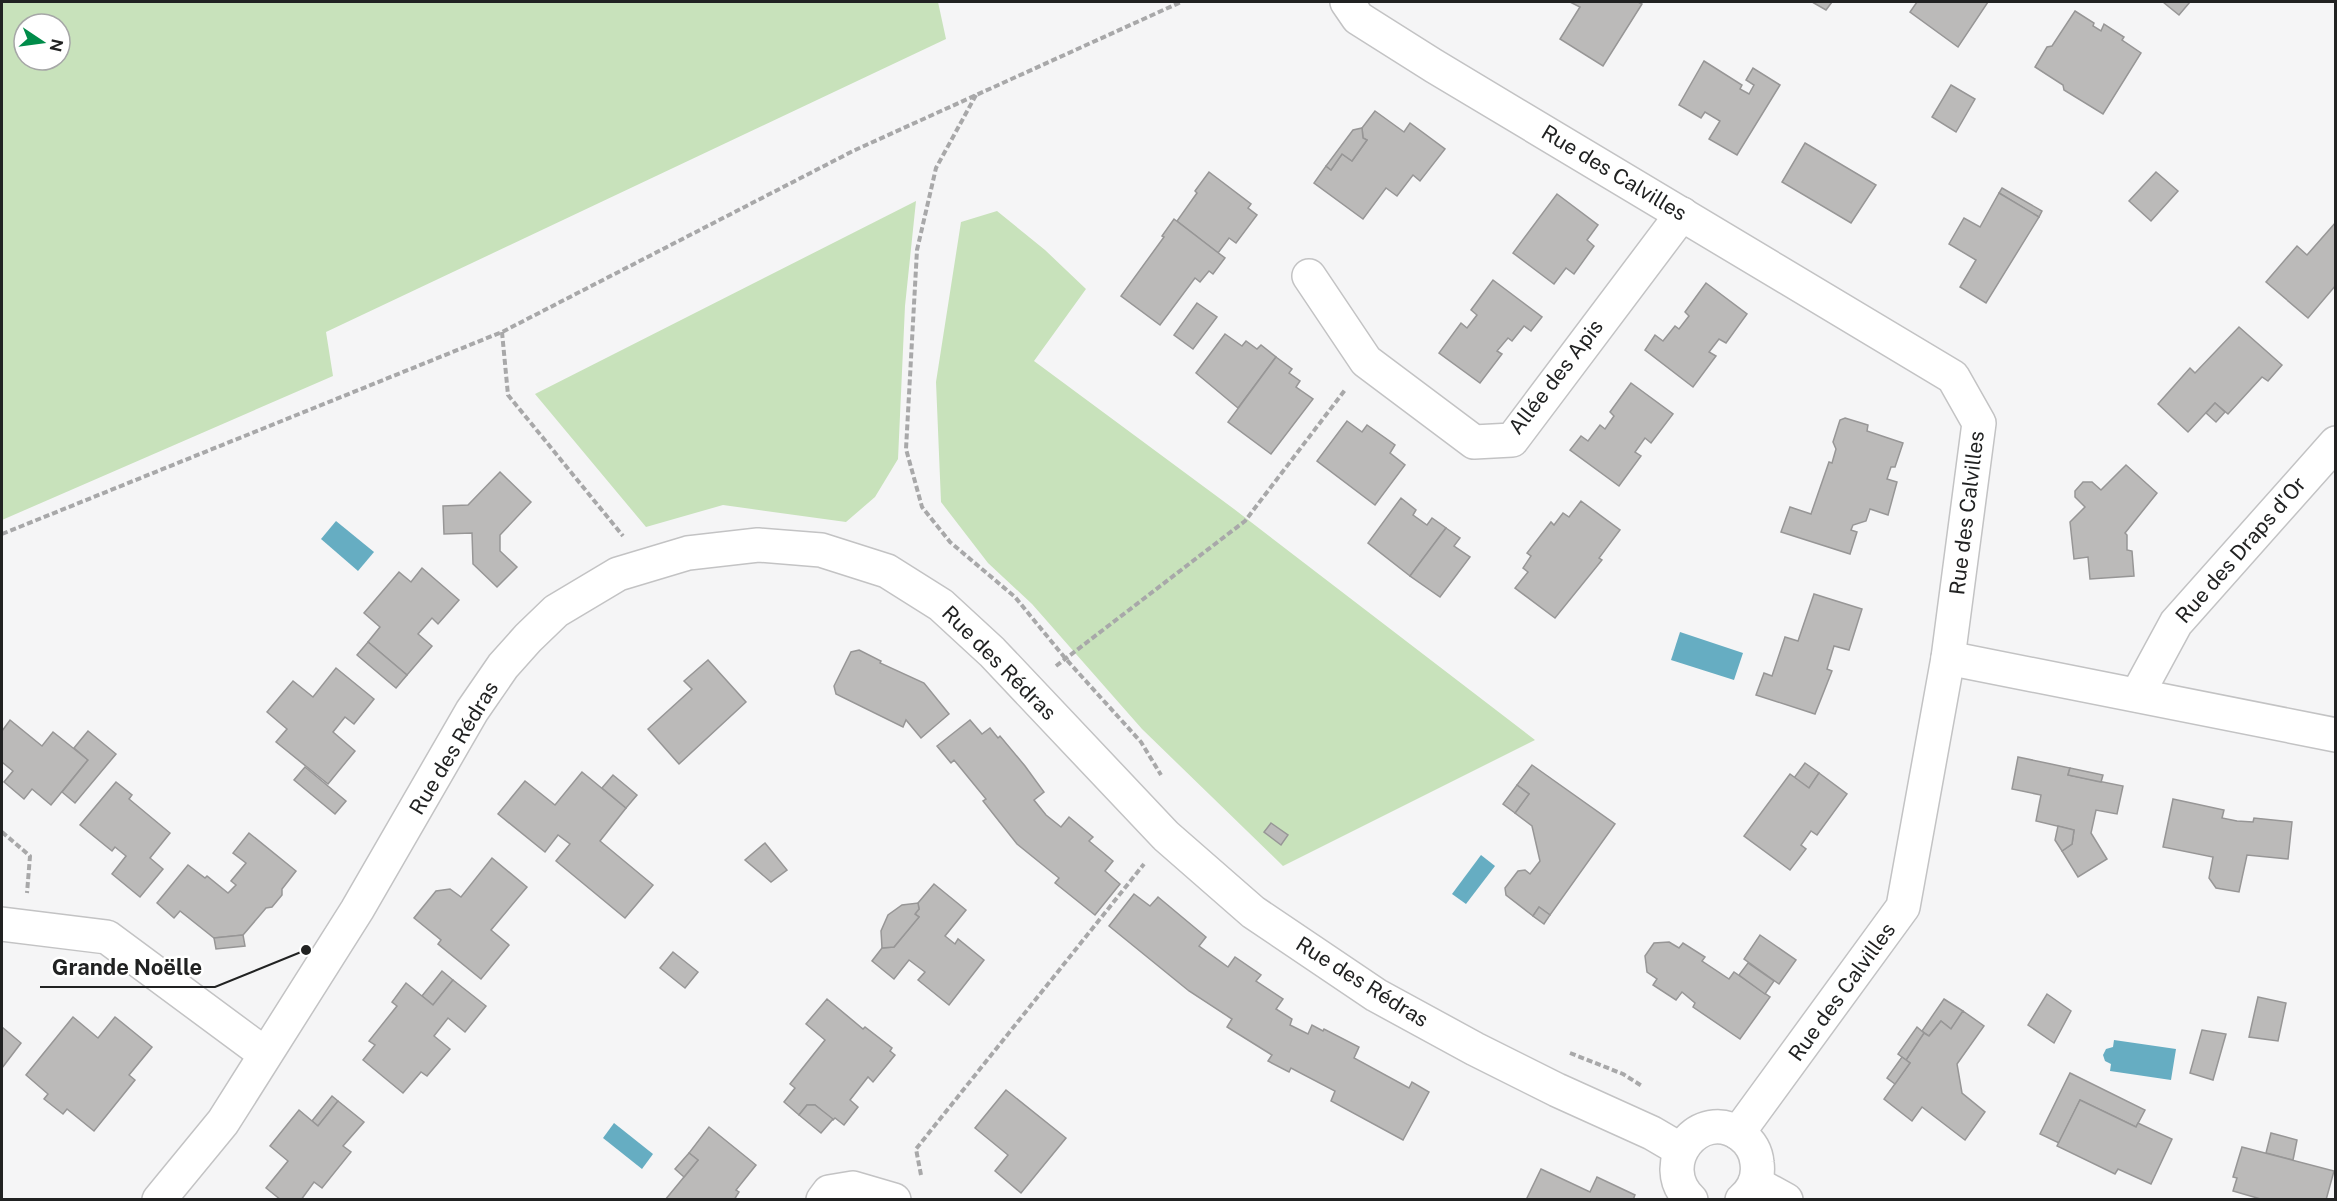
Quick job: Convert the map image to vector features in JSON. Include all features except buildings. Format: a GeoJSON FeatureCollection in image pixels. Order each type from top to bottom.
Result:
{"type":"FeatureCollection","features":[{"type":"Feature","properties":{"kind":"street","name":"Rue des Calvilles"},"geometry":{"type":"LineString","coordinates":[[1347,2],[1358,18],[1953,377],[1979,423],[1948,658],[1903,908],[1738,1133]]}},
{"type":"Feature","properties":{"kind":"street","name":"Allée des Apis"},"geometry":{"type":"LineString","coordinates":[[1309,276],[1366,361],[1474,442],[1512,440],[1682,214]]}},
{"type":"Feature","properties":{"kind":"street","name":"Rue des Draps d'Or"},"geometry":{"type":"LineString","coordinates":[[2137,694],[2176,622],[2336,443]]}},
{"type":"Feature","properties":{"kind":"street","name":"Rue des Rédras"},"geometry":{"type":"LineString","coordinates":[[159,1200],[222,1122],[357,910],[472,711],[503,666],[556,611],[618,574],[688,553],[758,545],[821,550],[887,571],[941,605],[992,652],[1166,836],[1253,912],[1376,995],[1475,1049],[1557,1090],[1652,1133],[1681,1150]]}},
{"type":"Feature","properties":{"kind":"street"},"geometry":{"type":"LineString","coordinates":[[1948,658],[2336,735]]}},
{"type":"Feature","properties":{"kind":"street"},"geometry":{"type":"LineString","coordinates":[[13,925],[107,937],[265,1054]]}},
{"type":"Feature","properties":{"kind":"street"},"geometry":{"type":"LineString","coordinates":[[1692,1200],[1681,1188],[1677,1176],[1677,1162],[1681,1150],[1689,1138],[1700,1131],[1719,1128],[1738,1133],[1754,1149],[1758,1172],[1749,1191],[1786,1200]]}},
{"type":"Feature","properties":{"kind":"street"},"geometry":{"type":"LineString","coordinates":[[823,1200],[829,1192],[853,1188],[894,1200]]}},
{"type":"Feature","properties":{"kind":"path"},"geometry":{"type":"LineString","coordinates":[[2,534],[502,332],[853,152],[1181,2]]}},
{"type":"Feature","properties":{"kind":"path"},"geometry":{"type":"LineString","coordinates":[[976,95],[936,168],[917,250],[906,449],[922,507],[950,542],[1015,597],[1065,658],[1141,742],[1166,783]]}},
{"type":"Feature","properties":{"kind":"path"},"geometry":{"type":"LineString","coordinates":[[502,332],[508,395],[632,548],[612,559],[618,574]]}},
{"type":"Feature","properties":{"kind":"path"},"geometry":{"type":"LineString","coordinates":[[1026,688],[1245,520],[1366,361]]}},
{"type":"Feature","properties":{"kind":"path"},"geometry":{"type":"LineString","coordinates":[[2,832],[30,856],[13,925]]}},
{"type":"Feature","properties":{"kind":"path"},"geometry":{"type":"LineString","coordinates":[[921,1179],[916,1149],[1166,836]]}},
{"type":"Feature","properties":{"kind":"path"},"geometry":{"type":"LineString","coordinates":[[1567,1052],[1623,1074],[1649,1090]]}},
{"type":"Feature","properties":{"kind":"green space"},"geometry":{"type":"Polygon","coordinates":[[[2,2],[938,2],[946,39],[326,332],[333,376],[2,520],[2,2]]]}},
{"type":"Feature","properties":{"kind":"green space"},"geometry":{"type":"Polygon","coordinates":[[[916,201],[905,306],[898,459],[875,497],[846,522],[723,505],[646,527],[535,394],[916,201]]]}},
{"type":"Feature","properties":{"kind":"green space"},"geometry":{"type":"Polygon","coordinates":[[[997,211],[1045,250],[1086,289],[1034,361],[1234,509],[1535,740],[1283,866],[1142,729],[1032,604],[988,563],[941,502],[936,382],[961,222],[997,211]]]}},
{"type":"Feature","properties":{"kind":"water"},"geometry":{"type":"Polygon","coordinates":[[[336,521],[374,552],[358,571],[321,539],[336,521]]]}},
{"type":"Feature","properties":{"kind":"water"},"geometry":{"type":"Polygon","coordinates":[[[1680,632],[1743,653],[1734,680],[1671,660],[1680,632]]]}},
{"type":"Feature","properties":{"kind":"water"},"geometry":{"type":"Polygon","coordinates":[[[1481,855],[1495,866],[1466,904],[1452,894],[1481,855]]]}},
{"type":"Feature","properties":{"kind":"water"},"geometry":{"type":"Polygon","coordinates":[[[2114,1040],[2176,1049],[2171,1080],[2110,1071],[2111,1064],[2105,1061],[2103,1055],[2106,1049],[2113,1047],[2114,1040]]]}},
{"type":"Feature","properties":{"kind":"water"},"geometry":{"type":"Polygon","coordinates":[[[614,1123],[653,1154],[642,1169],[603,1138],[614,1123]]]}},
{"type":"Feature","properties":{"kind":"place","name":"Grande Noëlle"},"geometry":{"type":"Point","coordinates":[306,950]}}]}
